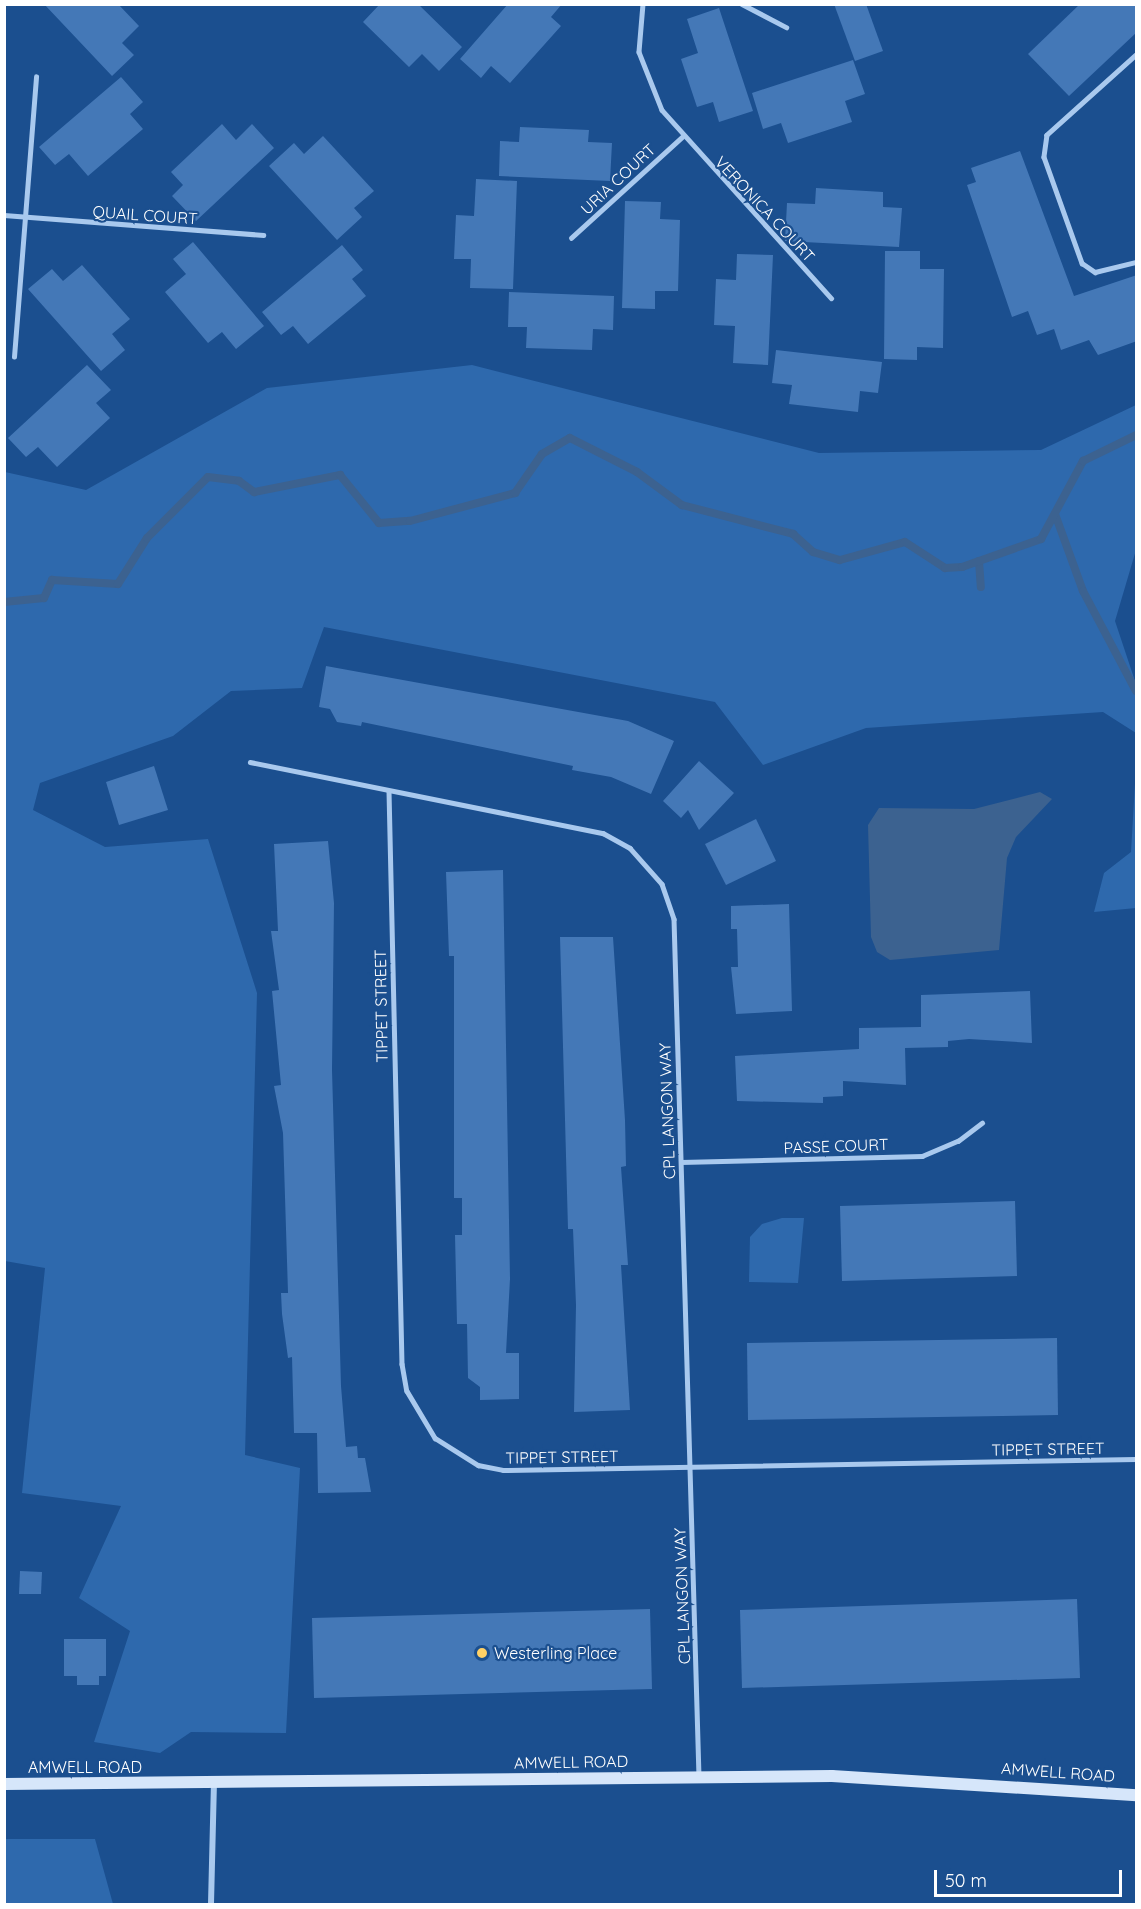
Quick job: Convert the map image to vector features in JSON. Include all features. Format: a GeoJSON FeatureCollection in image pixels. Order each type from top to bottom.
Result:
{"type":"FeatureCollection","features":[{"type":"Feature","properties":{"kind":"main road","name":"AMWELL ROAD"},"geometry":{"type":"LineString","coordinates":[[4,1784],[699,1778],[938,1780],[1137,1795]]}},
{"type":"Feature","properties":{"kind":"street"},"geometry":{"type":"LineString","coordinates":[[211,1905],[214,1783]]}},
{"type":"Feature","properties":{"kind":"lane","name":"VERONICA COURT"},"geometry":{"type":"LineString","coordinates":[[643,4],[639,52],[644,74],[682,137],[831,298]]}},
{"type":"Feature","properties":{"kind":"lane"},"geometry":{"type":"LineString","coordinates":[[742,4],[786,27]]}},
{"type":"Feature","properties":{"kind":"lane"},"geometry":{"type":"LineString","coordinates":[[1137,55],[1047,135],[1044,157],[1082,263],[1095,272],[1137,262]]}},
{"type":"Feature","properties":{"kind":"lane"},"geometry":{"type":"LineString","coordinates":[[14,357],[36,77]]}},
{"type":"Feature","properties":{"kind":"lane","name":"URIA COURT"},"geometry":{"type":"LineString","coordinates":[[571,238],[682,137]]}},
{"type":"Feature","properties":{"kind":"lane","name":"QUAIL COURT"},"geometry":{"type":"LineString","coordinates":[[4,215],[264,235]]}},
{"type":"Feature","properties":{"kind":"lane","name":"CPL LANGON WAY"},"geometry":{"type":"LineString","coordinates":[[250,762],[603,833],[630,848],[651,870],[674,919],[699,1778]]}},
{"type":"Feature","properties":{"kind":"lane","name":"TIPPET STREET"},"geometry":{"type":"LineString","coordinates":[[389,791],[401,1319],[407,1391],[435,1438],[478,1464],[502,1470],[1137,1459]]}},
{"type":"Feature","properties":{"kind":"lane","name":"PASSE COURT"},"geometry":{"type":"LineString","coordinates":[[681,1162],[922,1155],[958,1141],[982,1123]]}},
{"type":"Feature","properties":{"kind":"shaded area"},"geometry":{"type":"Polygon","coordinates":[[[472,365],[819,453],[1041,450],[1136,405],[1136,550],[1115,621],[1136,684],[1136,733],[1103,712],[866,728],[763,765],[715,702],[324,627],[302,688],[231,691],[173,736],[40,783],[33,810],[105,847],[208,839],[257,993],[245,1455],[300,1468],[286,1733],[191,1732],[160,1753],[94,1742],[130,1631],[79,1598],[121,1506],[22,1493],[45,1268],[5,1261],[5,472],[86,490],[267,388],[472,365]]]}},
{"type":"Feature","properties":{"kind":"shaded area"},"geometry":{"type":"Polygon","coordinates":[[[1136,766],[1136,908],[1094,912],[1104,873],[1131,852],[1136,766]]]}},
{"type":"Feature","properties":{"kind":"shaded area"},"geometry":{"type":"Polygon","coordinates":[[[1040,792],[1052,799],[1016,837],[1007,858],[999,950],[890,960],[877,952],[871,937],[868,825],[879,808],[974,809],[1040,792]]]}},
{"type":"Feature","properties":{"kind":"shaded area"},"geometry":{"type":"Polygon","coordinates":[[[782,1218],[804,1218],[798,1283],[749,1282],[750,1237],[762,1224],[782,1218]]]}},
{"type":"Feature","properties":{"kind":"shaded area"},"geometry":{"type":"Polygon","coordinates":[[[5,1839],[95,1839],[113,1904],[5,1904],[5,1839]]]}},
{"type":"Feature","properties":{"kind":"building"},"geometry":{"type":"Polygon","coordinates":[[[44,4],[118,4],[139,26],[122,43],[134,55],[112,76],[44,4]]]}},
{"type":"Feature","properties":{"kind":"building"},"geometry":{"type":"Polygon","coordinates":[[[380,4],[418,4],[462,47],[439,71],[422,54],[409,67],[363,22],[380,4]]]}},
{"type":"Feature","properties":{"kind":"building"},"geometry":{"type":"Polygon","coordinates":[[[508,4],[562,4],[551,17],[561,26],[510,83],[491,66],[481,78],[460,59],[508,4]]]}},
{"type":"Feature","properties":{"kind":"building"},"geometry":{"type":"Polygon","coordinates":[[[834,4],[866,4],[883,51],[855,61],[834,4]]]}},
{"type":"Feature","properties":{"kind":"building"},"geometry":{"type":"Polygon","coordinates":[[[1080,4],[1137,4],[1137,32],[1069,96],[1028,54],[1080,4]]]}},
{"type":"Feature","properties":{"kind":"building"},"geometry":{"type":"Polygon","coordinates":[[[719,8],[753,111],[719,122],[713,102],[697,107],[681,59],[698,53],[687,19],[719,8]]]}},
{"type":"Feature","properties":{"kind":"building"},"geometry":{"type":"Polygon","coordinates":[[[853,60],[865,94],[845,101],[852,122],[788,143],[781,123],[763,129],[752,93],[853,60]]]}},
{"type":"Feature","properties":{"kind":"building"},"geometry":{"type":"Polygon","coordinates":[[[121,77],[143,102],[130,114],[143,129],[88,176],[69,154],[55,165],[39,147],[121,77]]]}},
{"type":"Feature","properties":{"kind":"building"},"geometry":{"type":"Polygon","coordinates":[[[222,124],[236,140],[252,124],[274,148],[196,221],[172,196],[183,185],[171,172],[222,124]]]}},
{"type":"Feature","properties":{"kind":"building"},"geometry":{"type":"Polygon","coordinates":[[[520,127],[589,130],[588,142],[612,143],[610,181],[499,176],[500,141],[519,142],[520,127]]]}},
{"type":"Feature","properties":{"kind":"building"},"geometry":{"type":"Polygon","coordinates":[[[323,136],[374,191],[354,208],[362,217],[337,240],[269,166],[294,143],[304,154],[323,136]]]}},
{"type":"Feature","properties":{"kind":"building"},"geometry":{"type":"Polygon","coordinates":[[[1020,151],[1074,296],[1137,275],[1137,341],[1098,355],[1089,340],[1061,350],[1054,329],[1037,335],[1028,311],[1012,317],[967,185],[976,182],[971,168],[1020,151]]]}},
{"type":"Feature","properties":{"kind":"building"},"geometry":{"type":"Polygon","coordinates":[[[476,179],[517,181],[513,289],[470,288],[471,259],[454,259],[456,215],[474,216],[476,179]]]}},
{"type":"Feature","properties":{"kind":"building"},"geometry":{"type":"Polygon","coordinates":[[[816,188],[883,192],[883,207],[902,208],[899,247],[785,241],[787,203],[815,204],[816,188]]]}},
{"type":"Feature","properties":{"kind":"building"},"geometry":{"type":"Polygon","coordinates":[[[625,201],[661,202],[660,219],[680,220],[678,291],[655,291],[655,309],[622,308],[625,201]]]}},
{"type":"Feature","properties":{"kind":"building"},"geometry":{"type":"Polygon","coordinates":[[[193,242],[264,326],[236,349],[222,332],[208,343],[165,292],[186,274],[173,259],[193,242]]]}},
{"type":"Feature","properties":{"kind":"building"},"geometry":{"type":"Polygon","coordinates":[[[342,245],[363,270],[352,279],[366,296],[308,344],[293,326],[281,335],[262,312],[342,245]]]}},
{"type":"Feature","properties":{"kind":"building"},"geometry":{"type":"Polygon","coordinates":[[[885,251],[920,251],[920,269],[944,269],[943,348],[917,347],[917,360],[884,359],[885,251]]]}},
{"type":"Feature","properties":{"kind":"building"},"geometry":{"type":"Polygon","coordinates":[[[737,254],[773,255],[768,365],[733,363],[735,326],[714,325],[716,279],[736,280],[737,254]]]}},
{"type":"Feature","properties":{"kind":"building"},"geometry":{"type":"Polygon","coordinates":[[[82,265],[130,319],[112,334],[125,350],[101,371],[28,289],[52,269],[63,281],[82,265]]]}},
{"type":"Feature","properties":{"kind":"building"},"geometry":{"type":"Polygon","coordinates":[[[509,292],[614,296],[613,330],[593,329],[592,350],[526,348],[527,327],[508,327],[509,292]]]}},
{"type":"Feature","properties":{"kind":"building"},"geometry":{"type":"Polygon","coordinates":[[[776,350],[882,362],[878,393],[860,391],[858,412],[789,404],[792,385],[772,383],[776,350]]]}},
{"type":"Feature","properties":{"kind":"building"},"geometry":{"type":"Polygon","coordinates":[[[87,365],[111,390],[96,403],[110,418],[57,467],[38,447],[26,457],[8,438],[87,365]]]}},
{"type":"Feature","properties":{"kind":"building"},"geometry":{"type":"Polygon","coordinates":[[[326,666],[628,721],[674,741],[651,794],[611,777],[572,770],[573,766],[362,722],[361,726],[337,722],[330,709],[319,707],[326,666]]]}},
{"type":"Feature","properties":{"kind":"building"},"geometry":{"type":"Polygon","coordinates":[[[699,761],[734,793],[699,830],[688,810],[681,818],[663,801],[699,761]]]}},
{"type":"Feature","properties":{"kind":"building"},"geometry":{"type":"Polygon","coordinates":[[[154,766],[168,810],[119,825],[106,782],[154,766]]]}},
{"type":"Feature","properties":{"kind":"building"},"geometry":{"type":"Polygon","coordinates":[[[756,819],[776,861],[726,885],[705,844],[756,819]]]}},
{"type":"Feature","properties":{"kind":"building"},"geometry":{"type":"Polygon","coordinates":[[[328,841],[334,903],[332,1070],[341,1386],[346,1447],[357,1446],[358,1458],[365,1458],[371,1492],[318,1493],[317,1433],[294,1433],[292,1357],[288,1358],[282,1314],[281,1293],[288,1293],[283,1133],[274,1086],[281,1085],[272,991],[279,990],[271,931],[278,931],[274,844],[328,841]]]}},
{"type":"Feature","properties":{"kind":"building"},"geometry":{"type":"Polygon","coordinates":[[[503,870],[510,1279],[506,1353],[519,1353],[519,1399],[480,1400],[480,1387],[468,1378],[467,1324],[457,1324],[455,1235],[462,1235],[462,1198],[454,1198],[454,956],[449,956],[446,872],[503,870]]]}},
{"type":"Feature","properties":{"kind":"building"},"geometry":{"type":"Polygon","coordinates":[[[789,904],[792,1011],[736,1014],[731,967],[738,967],[737,929],[731,929],[731,906],[789,904]]]}},
{"type":"Feature","properties":{"kind":"building"},"geometry":{"type":"Polygon","coordinates":[[[560,937],[613,937],[625,1120],[626,1166],[621,1167],[628,1265],[621,1265],[630,1410],[574,1412],[576,1305],[573,1229],[568,1229],[560,937]]]}},
{"type":"Feature","properties":{"kind":"building"},"geometry":{"type":"Polygon","coordinates":[[[1030,991],[1032,1043],[969,1039],[948,1041],[948,1047],[905,1048],[906,1085],[843,1081],[843,1096],[823,1097],[823,1103],[737,1101],[735,1056],[859,1049],[859,1028],[921,1027],[921,995],[1030,991]]]}},
{"type":"Feature","properties":{"kind":"building"},"geometry":{"type":"Polygon","coordinates":[[[1015,1201],[1017,1276],[842,1281],[840,1206],[1015,1201]]]}},
{"type":"Feature","properties":{"kind":"building"},"geometry":{"type":"Polygon","coordinates":[[[1057,1338],[1058,1415],[748,1420],[747,1343],[1057,1338]]]}},
{"type":"Feature","properties":{"kind":"building"},"geometry":{"type":"Polygon","coordinates":[[[20,1571],[42,1572],[41,1594],[19,1594],[20,1571]]]}},
{"type":"Feature","properties":{"kind":"building"},"geometry":{"type":"Polygon","coordinates":[[[1077,1599],[1080,1678],[742,1688],[740,1610],[1077,1599]]]}},
{"type":"Feature","properties":{"kind":"building","name":"Westerling Place"},"geometry":{"type":"Polygon","coordinates":[[[650,1609],[652,1689],[314,1698],[312,1618],[650,1609]]]}},
{"type":"Feature","properties":{"kind":"building"},"geometry":{"type":"Polygon","coordinates":[[[64,1639],[106,1639],[106,1676],[99,1676],[99,1685],[77,1685],[77,1676],[64,1676],[64,1639]]]}},
{"type":"Feature","properties":{"kind":"waterway"},"geometry":{"type":"LineString","coordinates":[[4,602],[44,598],[52,580],[118,584],[147,538],[208,477],[239,481],[254,492],[340,475],[379,523],[410,521],[515,493],[542,454],[570,438],[637,472],[682,505],[793,534],[813,552],[840,560],[905,542],[945,568],[962,567],[1041,539],[1083,461],[1136,435]]}},
{"type":"Feature","properties":{"kind":"waterway"},"geometry":{"type":"LineString","coordinates":[[1055,514],[1083,591],[1136,691]]}},
{"type":"Feature","properties":{"kind":"waterway"},"geometry":{"type":"LineString","coordinates":[[979,561],[981,587]]}},
{"type":"Feature","properties":{"kind":"place","name":"Westerling Place"},"geometry":{"type":"Point","coordinates":[482,1653]}}]}
